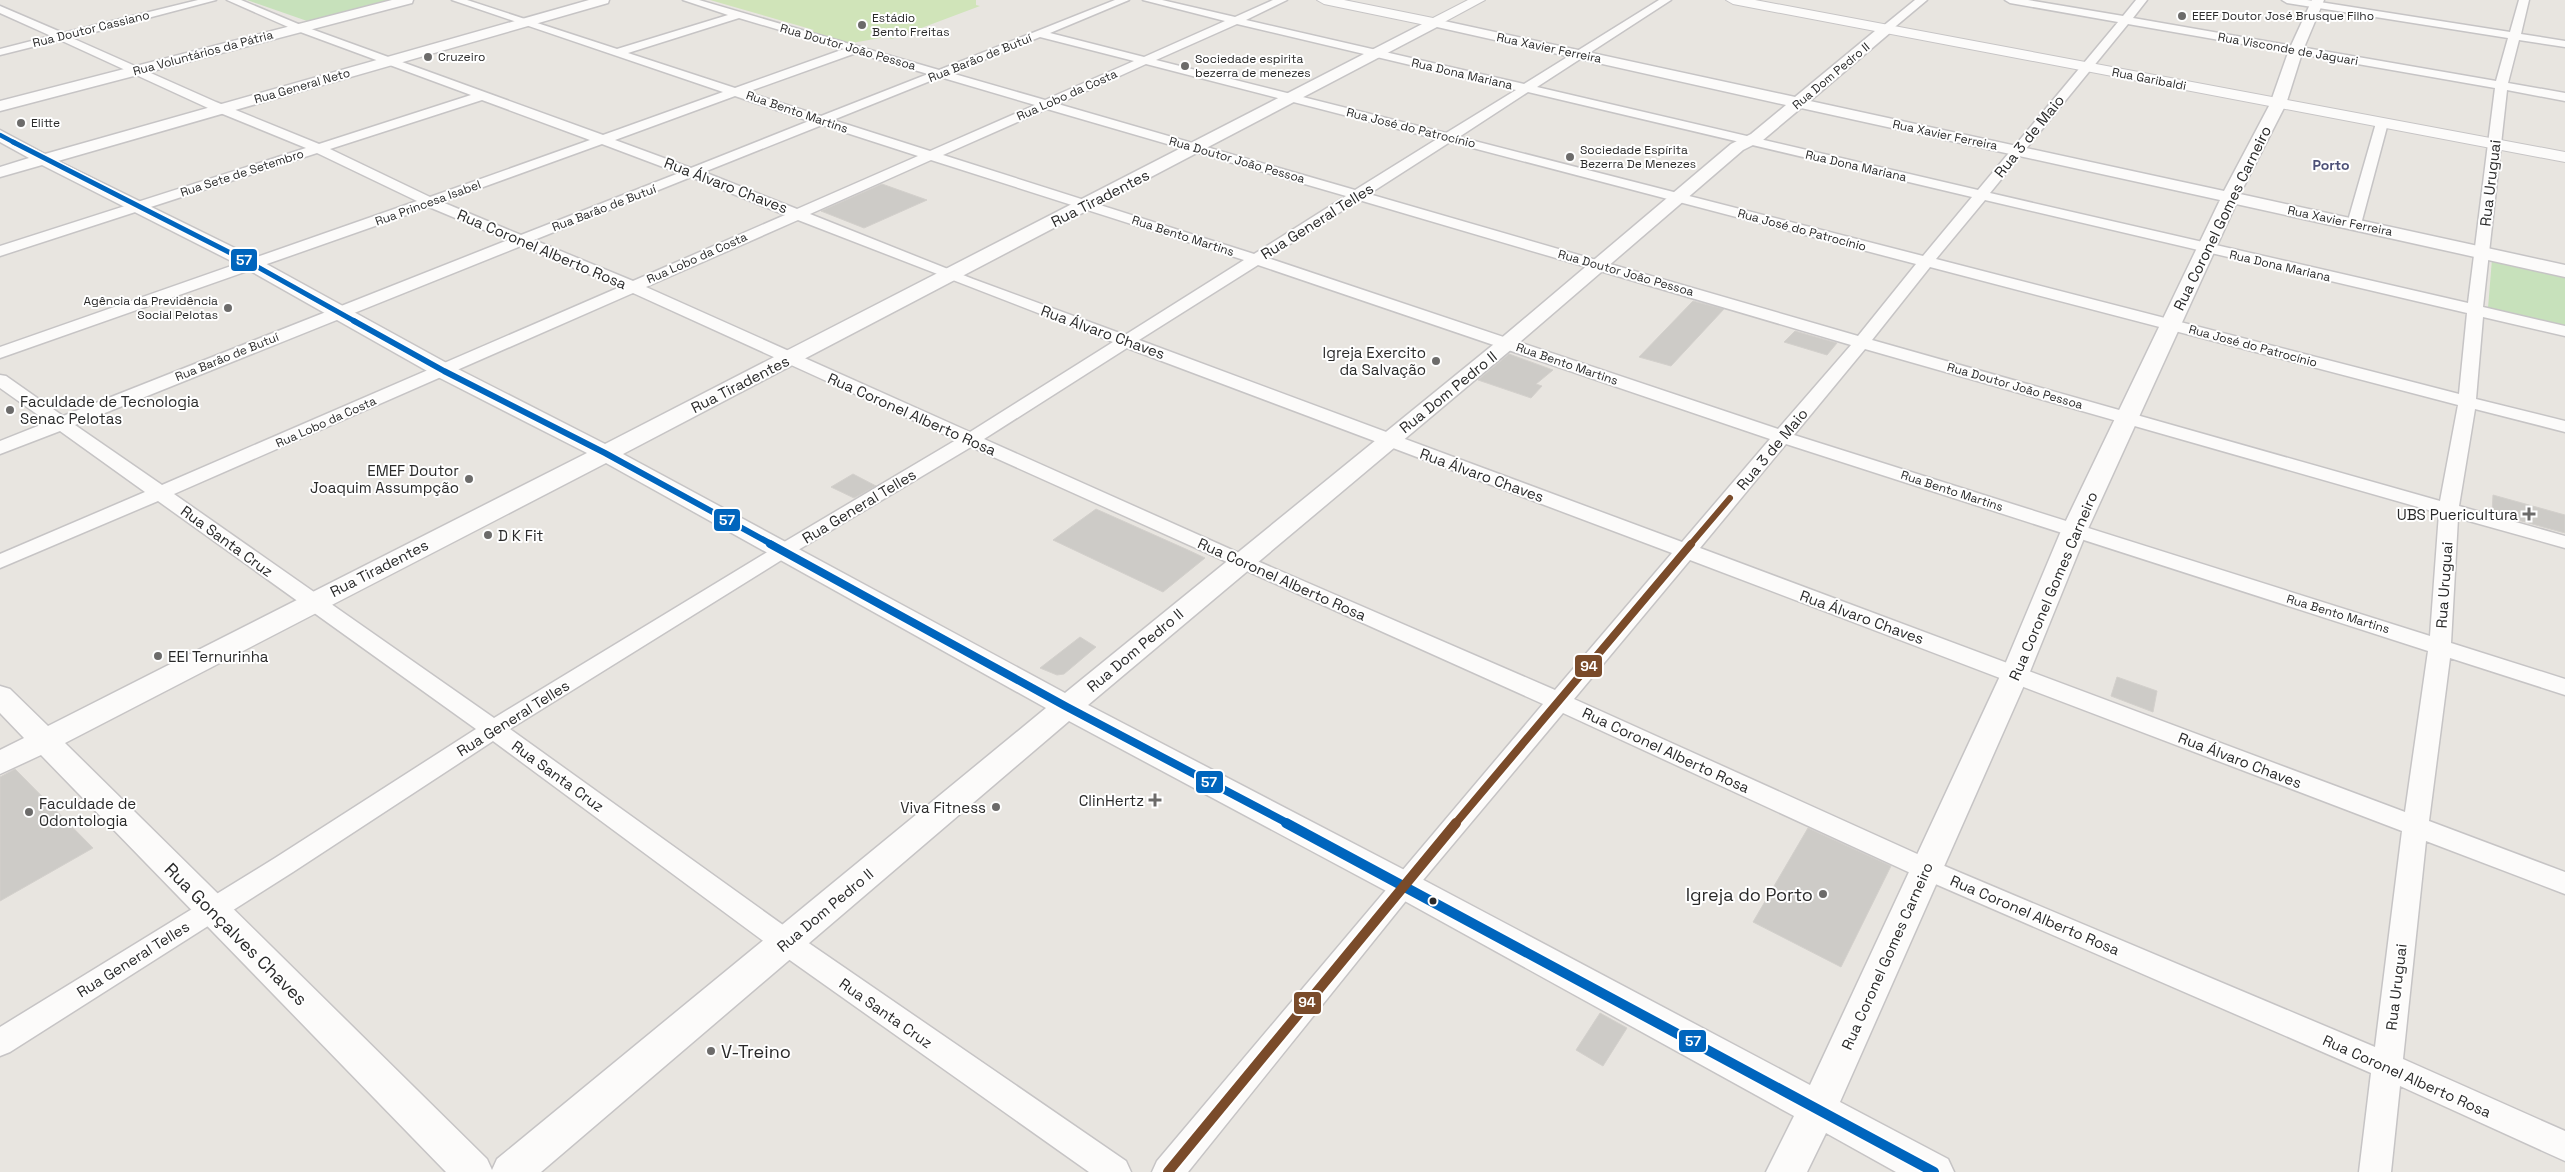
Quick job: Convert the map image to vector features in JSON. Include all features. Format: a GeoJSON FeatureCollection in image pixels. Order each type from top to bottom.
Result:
{"type":"FeatureCollection","features":[{"type":"Feature","properties":{"kind":"main road","name":"Rua Xavier Ferreira"},"geometry":{"type":"LineString","coordinates":[[1324,0],[1435,24]]}},
{"type":"Feature","properties":{"kind":"main road","name":"Rua Tiradentes"},"geometry":{"type":"LineString","coordinates":[[1435,24],[1478,0]]}},
{"type":"Feature","properties":{"kind":"main road","name":"Rua Garibaldi"},"geometry":{"type":"LineString","coordinates":[[1734,0],[1875,34],[2086,67],[2565,157]]}},
{"type":"Feature","properties":{"kind":"street","name":"Rua Doutor Cassiano"},"geometry":{"type":"LineString","coordinates":[[0,52],[211,0]]}},
{"type":"Feature","properties":{"kind":"street","name":"Rua Álvaro Chaves"},"geometry":{"type":"LineString","coordinates":[[232,0],[299,28],[391,60],[693,173],[951,275],[2015,674],[2415,828],[2565,883]]}},
{"type":"Feature","properties":{"kind":"street","name":"Rua Voluntários da Pátria"},"geometry":{"type":"LineString","coordinates":[[0,106],[407,0]]}},
{"type":"Feature","properties":{"kind":"street","name":"Rua Bento Martins"},"geometry":{"type":"LineString","coordinates":[[457,0],[616,54],[737,91],[822,121],[1255,260],[1783,437],[2565,687]]}},
{"type":"Feature","properties":{"kind":"street","name":"Rua General Neto"},"geometry":{"type":"LineString","coordinates":[[0,172],[603,0]]}},
{"type":"Feature","properties":{"kind":"street","name":"Rua Doutor João Pessoa"},"geometry":{"type":"LineString","coordinates":[[688,0],[940,74],[1047,103],[2128,420],[2449,508],[2565,542]]}},
{"type":"Feature","properties":{"kind":"street","name":"Rua Barão de Butuí"},"geometry":{"type":"LineString","coordinates":[[0,448],[1124,0]]}},
{"type":"Feature","properties":{"kind":"street","name":"Rua Dona Mariana"},"geometry":{"type":"LineString","coordinates":[[1148,0],[1742,142],[1981,194],[2207,249],[2565,331]]}},
{"type":"Feature","properties":{"kind":"street","name":"Rua Lobo da Costa"},"geometry":{"type":"LineString","coordinates":[[0,562],[162,494],[444,371],[1282,0]]}},
{"type":"Feature","properties":{"kind":"street","name":"Rua General Telles"},"geometry":{"type":"LineString","coordinates":[[0,1042],[494,729],[781,552],[970,440],[1666,0]]}},
{"type":"Feature","properties":{"kind":"street","name":"Rua Visconde de Jaguari"},"geometry":{"type":"LineString","coordinates":[[2010,0],[2565,97]]}},
{"type":"Feature","properties":{"kind":"street","name":"Rua 3 de Maio"},"geometry":{"type":"LineString","coordinates":[[1168,1172],[1404,885],[1863,341],[1981,194],[2142,0]]}},
{"type":"Feature","properties":{"kind":"street"},"geometry":{"type":"LineString","coordinates":[[2288,0],[2317,2],[2565,44]]}},
{"type":"Feature","properties":{"kind":"street","name":"Rua Uruguai"},"geometry":{"type":"LineString","coordinates":[[2375,1172],[2415,828],[2440,646],[2449,508],[2467,402],[2475,310],[2501,86],[2524,0]]}},
{"type":"Feature","properties":{"kind":"street","name":"Rua Dom Pedro II"},"geometry":{"type":"LineString","coordinates":[[511,1172],[1241,562],[1506,344],[1742,142],[1914,2]]}},
{"type":"Feature","properties":{"kind":"street","name":"Rua Coronel Gomes Carneiro"},"geometry":{"type":"LineString","coordinates":[[1786,1172],[1818,1109],[2015,674],[2074,531],[2128,420],[2230,197],[2278,104],[2296,50],[2317,2]]}},
{"type":"Feature","properties":{"kind":"street","name":"Rua Coronel Alberto Rosa"},"geometry":{"type":"LineString","coordinates":[[0,9],[222,109],[318,148],[430,202],[633,286],[790,359],[1241,562],[1558,701],[1926,869],[2387,1066],[2565,1146]]}},
{"type":"Feature","properties":{"kind":"street"},"geometry":{"type":"LineString","coordinates":[[616,54],[739,14]]}},
{"type":"Feature","properties":{"kind":"street","name":"Rua Tiradentes"},"geometry":{"type":"LineString","coordinates":[[0,763],[790,359],[1435,24]]}},
{"type":"Feature","properties":{"kind":"street","name":"Rua Xavier Ferreira"},"geometry":{"type":"LineString","coordinates":[[1435,24],[2565,271]]}},
{"type":"Feature","properties":{"kind":"street","name":"Rua José do Patrocínio"},"geometry":{"type":"LineString","coordinates":[[1040,34],[1679,197],[1925,263],[2565,427]]}},
{"type":"Feature","properties":{"kind":"street","name":"Rua Princesa Isabel"},"geometry":{"type":"LineString","coordinates":[[0,353],[254,265],[855,49]]}},
{"type":"Feature","properties":{"kind":"street","name":"Rua Sete de Setembro"},"geometry":{"type":"LineString","coordinates":[[0,251],[484,95]]}},
{"type":"Feature","properties":{"kind":"street"},"geometry":{"type":"LineString","coordinates":[[2354,224],[2382,123]]}},
{"type":"Feature","properties":{"kind":"street"},"geometry":{"type":"LineString","coordinates":[[0,134],[44,160],[254,265],[444,371],[605,453],[781,552],[1067,707],[1404,885],[1934,1172]]}},
{"type":"Feature","properties":{"kind":"street","name":"Rua Santa Cruz"},"geometry":{"type":"LineString","coordinates":[[0,380],[63,422],[312,603],[494,729],[787,943],[1115,1172]]}},
{"type":"Feature","properties":{"kind":"street","name":"Rua Gonçalves Chaves"},"geometry":{"type":"LineString","coordinates":[[0,696],[473,1172]]}},
{"type":"Feature","properties":{"kind":"green space"},"geometry":{"type":"Polygon","coordinates":[[[247,0],[395,0],[310,22],[247,0]]]}},
{"type":"Feature","properties":{"kind":"green space","name":"Estádio Bento Freitas"},"geometry":{"type":"Polygon","coordinates":[[[710,0],[976,0],[976,5],[980,6],[892,39],[886,37],[846,44],[809,33],[814,30],[710,0]]]}},
{"type":"Feature","properties":{"kind":"green space"},"geometry":{"type":"Polygon","coordinates":[[[2492,259],[2565,275],[2565,326],[2488,308],[2492,259]]]}},
{"type":"Feature","properties":{"kind":"building"},"geometry":{"type":"Polygon","coordinates":[[[882,184],[927,200],[864,228],[821,211],[882,184]]]}},
{"type":"Feature","properties":{"kind":"building"},"geometry":{"type":"Polygon","coordinates":[[[1693,301],[1724,309],[1671,366],[1639,357],[1693,301]]]}},
{"type":"Feature","properties":{"kind":"building"},"geometry":{"type":"Polygon","coordinates":[[[1795,331],[1837,343],[1827,355],[1784,342],[1795,331]]]}},
{"type":"Feature","properties":{"kind":"building"},"geometry":{"type":"Polygon","coordinates":[[[1509,354],[1553,370],[1536,384],[1542,386],[1531,398],[1478,380],[1509,354]]]}},
{"type":"Feature","properties":{"kind":"building"},"geometry":{"type":"Polygon","coordinates":[[[853,474],[876,486],[854,498],[831,487],[853,474]]]}},
{"type":"Feature","properties":{"kind":"building","name":"UBS Puericultura"},"geometry":{"type":"Polygon","coordinates":[[[2493,495],[2565,515],[2565,533],[2492,513],[2493,495]]]}},
{"type":"Feature","properties":{"kind":"building"},"geometry":{"type":"Polygon","coordinates":[[[1096,509],[1205,558],[1163,592],[1053,540],[1096,509]]]}},
{"type":"Feature","properties":{"kind":"building"},"geometry":{"type":"Polygon","coordinates":[[[1080,637],[1096,647],[1064,674],[1057,675],[1040,668],[1080,637]]]}},
{"type":"Feature","properties":{"kind":"building"},"geometry":{"type":"Polygon","coordinates":[[[2117,677],[2157,691],[2153,712],[2111,696],[2117,677]]]}},
{"type":"Feature","properties":{"kind":"building","name":"Faculdade de Odontologia"},"geometry":{"type":"Polygon","coordinates":[[[15,769],[93,848],[0,901],[0,777],[15,769]]]}},
{"type":"Feature","properties":{"kind":"building","name":"Igreja do Porto"},"geometry":{"type":"Polygon","coordinates":[[[1808,828],[1891,866],[1841,967],[1753,922],[1808,828]]]}},
{"type":"Feature","properties":{"kind":"building"},"geometry":{"type":"Polygon","coordinates":[[[1600,1013],[1627,1028],[1603,1066],[1576,1050],[1600,1013]]]}},
{"type":"Feature","properties":{"kind":"transit line","name":"57"},"geometry":{"type":"LineString","coordinates":[[0,135],[44,160],[254,265],[444,371],[605,453],[1067,707],[1404,885],[1934,1172]]}},
{"type":"Feature","properties":{"kind":"transit line","name":"94"},"geometry":{"type":"LineString","coordinates":[[1168,1172],[1404,885],[1730,498]]}},
{"type":"Feature","properties":{"kind":"place","name":"EEEF Doutor José Brusque Filho"},"geometry":{"type":"Point","coordinates":[2182,16]}},
{"type":"Feature","properties":{"kind":"place","name":"Estádio Bento Freitas"},"geometry":{"type":"Point","coordinates":[862,25]}},
{"type":"Feature","properties":{"kind":"place","name":"Cruzeiro"},"geometry":{"type":"Point","coordinates":[428,57]}},
{"type":"Feature","properties":{"kind":"place","name":"Sociedade espirita bezerra de menezes"},"geometry":{"type":"Point","coordinates":[1185,66]}},
{"type":"Feature","properties":{"kind":"place","name":"Elitte"},"geometry":{"type":"Point","coordinates":[21,123]}},
{"type":"Feature","properties":{"kind":"place","name":"Sociedade Espírita Bezerra De Menezes"},"geometry":{"type":"Point","coordinates":[1570,157]}},
{"type":"Feature","properties":{"kind":"place","name":"Agência da Previdência Social Pelotas"},"geometry":{"type":"Point","coordinates":[228,308]}},
{"type":"Feature","properties":{"kind":"place","name":"Igreja Exercito da Salvação"},"geometry":{"type":"Point","coordinates":[1436,361]}},
{"type":"Feature","properties":{"kind":"place","name":"Faculdade de Tecnologia Senac Pelotas"},"geometry":{"type":"Point","coordinates":[10,410]}},
{"type":"Feature","properties":{"kind":"place","name":"EMEF Doutor Joaquim Assumpção"},"geometry":{"type":"Point","coordinates":[469,479]}},
{"type":"Feature","properties":{"kind":"place","name":"UBS Puericultura"},"geometry":{"type":"Point","coordinates":[2529,514]}},
{"type":"Feature","properties":{"kind":"place","name":"D K Fit"},"geometry":{"type":"Point","coordinates":[488,535]}},
{"type":"Feature","properties":{"kind":"place","name":"EEI Ternurinha"},"geometry":{"type":"Point","coordinates":[158,656]}},
{"type":"Feature","properties":{"kind":"place","name":"ClinHertz"},"geometry":{"type":"Point","coordinates":[1155,800]}},
{"type":"Feature","properties":{"kind":"place","name":"Viva Fitness"},"geometry":{"type":"Point","coordinates":[996,807]}},
{"type":"Feature","properties":{"kind":"place","name":"Faculdade de Odontologia"},"geometry":{"type":"Point","coordinates":[29,812]}},
{"type":"Feature","properties":{"kind":"place","name":"Igreja do Porto"},"geometry":{"type":"Point","coordinates":[1823,894]}},
{"type":"Feature","properties":{"kind":"place","name":"V-Treino"},"geometry":{"type":"Point","coordinates":[711,1051]}},
{"type":"Feature","properties":{"kind":"district","name":"Porto"},"geometry":{"type":"Point","coordinates":[2331,165]}}]}
